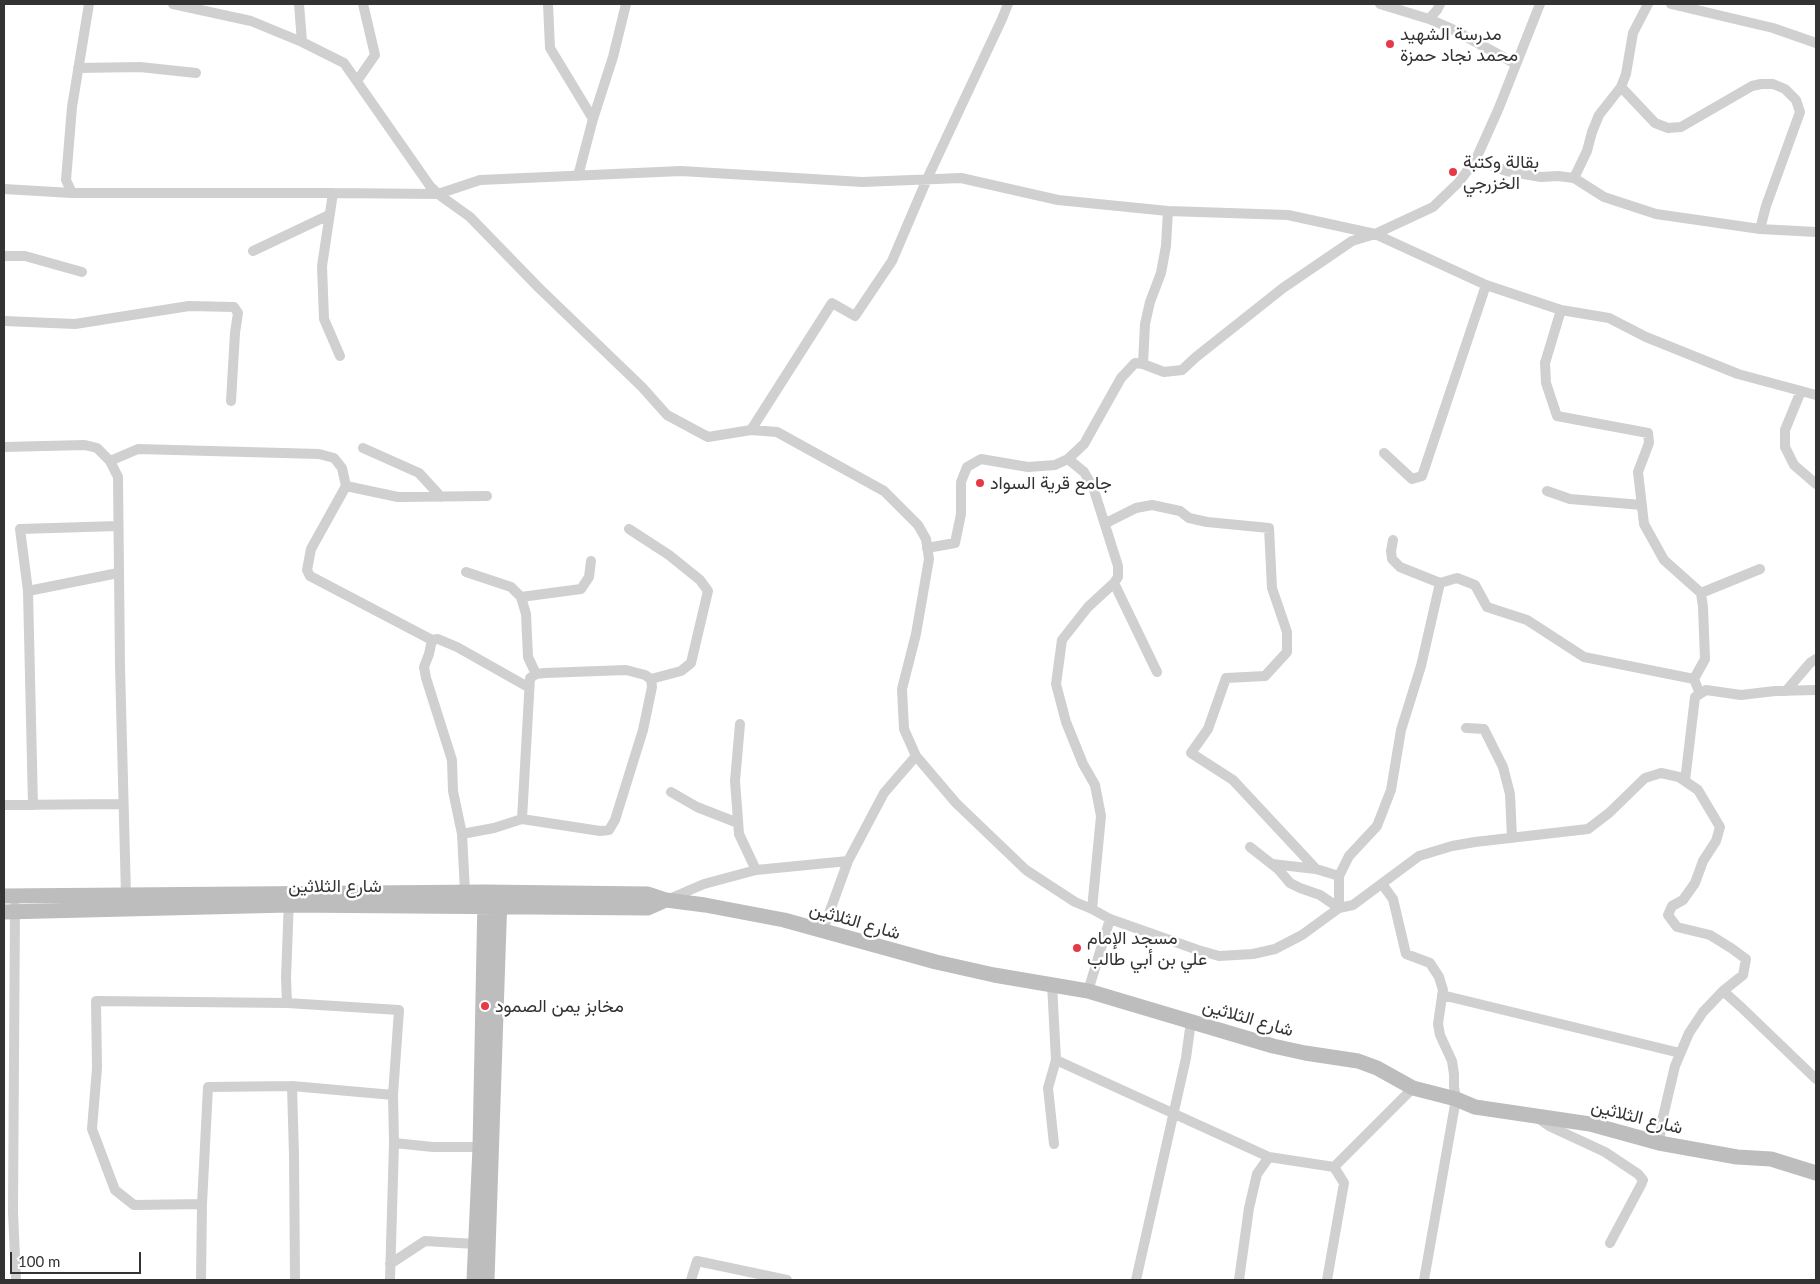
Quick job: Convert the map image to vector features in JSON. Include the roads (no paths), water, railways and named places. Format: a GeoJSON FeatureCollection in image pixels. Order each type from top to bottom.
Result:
{"type":"FeatureCollection","features":[{"type":"Feature","properties":{"kind":"street"},"geometry":{"type":"LineString","coordinates":[[72,193],[66,180],[72,107],[89,4]]}},
{"type":"Feature","properties":{"kind":"street"},"geometry":{"type":"LineString","coordinates":[[173,4],[187,5],[251,21],[302,42],[344,63],[430,186],[470,217],[539,288],[642,387],[667,415],[708,437],[751,430],[777,432],[884,491],[918,525],[926,539],[929,559],[916,634],[902,689],[904,729],[916,756],[956,803],[1026,870],[1075,902],[1110,919],[1219,956],[1253,954],[1275,949],[1302,935],[1339,908],[1353,905],[1419,856],[1452,846],[1588,829],[1609,813],[1645,778],[1661,774],[1679,778],[1698,790],[1720,827],[1716,842],[1703,861],[1695,883],[1683,900],[1672,906],[1668,915],[1677,927],[1710,935],[1746,959],[1743,975],[1723,991],[1703,1012],[1688,1033],[1675,1066],[1662,1121],[1659,1143]]}},
{"type":"Feature","properties":{"kind":"street"},"geometry":{"type":"LineString","coordinates":[[299,4],[302,42]]}},
{"type":"Feature","properties":{"kind":"street"},"geometry":{"type":"LineString","coordinates":[[358,81],[375,55],[362,4]]}},
{"type":"Feature","properties":{"kind":"street"},"geometry":{"type":"LineString","coordinates":[[548,4],[550,48],[593,119]]}},
{"type":"Feature","properties":{"kind":"street"},"geometry":{"type":"LineString","coordinates":[[578,176],[626,4]]}},
{"type":"Feature","properties":{"kind":"street"},"geometry":{"type":"LineString","coordinates":[[751,430],[832,303],[855,316],[892,261],[927,179],[1008,4]]}},
{"type":"Feature","properties":{"kind":"street"},"geometry":{"type":"LineString","coordinates":[[1380,4],[1429,19],[1450,28],[1516,64]]}},
{"type":"Feature","properties":{"kind":"street"},"geometry":{"type":"LineString","coordinates":[[1429,19],[1440,4]]}},
{"type":"Feature","properties":{"kind":"street"},"geometry":{"type":"LineString","coordinates":[[927,548],[955,543],[961,514],[961,482],[967,468],[981,459],[1028,467],[1055,465],[1068,459],[1084,444],[1121,378],[1135,363],[1164,372],[1182,370],[1283,288],[1352,241],[1375,234],[1433,207],[1459,182],[1476,159],[1498,110],[1540,4]]}},
{"type":"Feature","properties":{"kind":"street"},"geometry":{"type":"LineString","coordinates":[[1574,178],[1587,150],[1599,115],[1621,87],[1626,74],[1633,33],[1648,4]]}},
{"type":"Feature","properties":{"kind":"street"},"geometry":{"type":"LineString","coordinates":[[1671,4],[1773,28],[1816,43]]}},
{"type":"Feature","properties":{"kind":"street"},"geometry":{"type":"LineString","coordinates":[[78,68],[140,67],[196,73]]}},
{"type":"Feature","properties":{"kind":"street"},"geometry":{"type":"LineString","coordinates":[[1621,87],[1655,123],[1668,128],[1680,127],[1752,86],[1761,84],[1773,84],[1785,89],[1796,100],[1800,112],[1766,206],[1760,229]]}},
{"type":"Feature","properties":{"kind":"street"},"geometry":{"type":"LineString","coordinates":[[1476,159],[1506,171],[1541,177],[1558,176],[1574,178],[1604,197],[1656,214],[1760,229],[1816,232]]}},
{"type":"Feature","properties":{"kind":"street"},"geometry":{"type":"LineString","coordinates":[[4,189],[72,193],[333,192],[438,194],[480,180],[681,171],[862,182],[961,178],[1058,200],[1168,211],[1288,215],[1375,234],[1486,284],[1561,310],[1610,318],[1646,337],[1738,374],[1816,395]]}},
{"type":"Feature","properties":{"kind":"street"},"geometry":{"type":"LineString","coordinates":[[333,192],[322,266],[324,319],[340,356]]}},
{"type":"Feature","properties":{"kind":"street"},"geometry":{"type":"LineString","coordinates":[[1143,364],[1144,324],[1161,273],[1166,246],[1168,211]]}},
{"type":"Feature","properties":{"kind":"street"},"geometry":{"type":"LineString","coordinates":[[253,251],[329,215]]}},
{"type":"Feature","properties":{"kind":"street"},"geometry":{"type":"LineString","coordinates":[[4,256],[25,256],[82,272]]}},
{"type":"Feature","properties":{"kind":"street"},"geometry":{"type":"LineString","coordinates":[[1384,453],[1412,479],[1422,476],[1486,284]]}},
{"type":"Feature","properties":{"kind":"street"},"geometry":{"type":"LineString","coordinates":[[4,321],[75,324],[189,306],[234,307],[238,313],[231,401]]}},
{"type":"Feature","properties":{"kind":"street"},"geometry":{"type":"LineString","coordinates":[[1561,310],[1545,363],[1546,383],[1557,416],[1648,433],[1649,443],[1638,472],[1644,524],[1664,560],[1701,594],[1705,659],[1694,679]]}},
{"type":"Feature","properties":{"kind":"street"},"geometry":{"type":"LineString","coordinates":[[1801,391],[1784,430],[1785,447],[1794,465],[1816,484]]}},
{"type":"Feature","properties":{"kind":"street"},"geometry":{"type":"LineString","coordinates":[[4,447],[85,445],[97,448],[110,461],[118,477],[118,573],[126,895]]}},
{"type":"Feature","properties":{"kind":"street"},"geometry":{"type":"LineString","coordinates":[[362,448],[419,473],[441,497]]}},
{"type":"Feature","properties":{"kind":"street"},"geometry":{"type":"LineString","coordinates":[[110,461],[138,449],[319,454],[334,458],[342,468],[346,486],[311,549],[307,570],[310,576],[432,640],[438,639],[457,648],[528,687]]}},
{"type":"Feature","properties":{"kind":"street"},"geometry":{"type":"LineString","coordinates":[[1068,459],[1084,472],[1093,487],[1106,523],[1118,566],[1118,577],[1114,583],[1088,607],[1062,640],[1056,684],[1066,722],[1084,764],[1096,785],[1101,816],[1092,909]]}},
{"type":"Feature","properties":{"kind":"street"},"geometry":{"type":"LineString","coordinates":[[346,486],[398,496],[487,496]]}},
{"type":"Feature","properties":{"kind":"street"},"geometry":{"type":"LineString","coordinates":[[1547,491],[1570,499],[1642,505]]}},
{"type":"Feature","properties":{"kind":"street"},"geometry":{"type":"LineString","coordinates":[[1106,523],[1136,508],[1152,505],[1180,511],[1190,518],[1207,522],[1269,528],[1272,588],[1287,632],[1287,652],[1265,676],[1226,678],[1208,730],[1191,753],[1233,780],[1316,869]]}},
{"type":"Feature","properties":{"kind":"street"},"geometry":{"type":"LineString","coordinates":[[33,805],[28,591],[20,530],[118,526]]}},
{"type":"Feature","properties":{"kind":"street"},"geometry":{"type":"LineString","coordinates":[[629,529],[669,555],[700,580],[708,591],[691,664],[681,671],[651,679]]}},
{"type":"Feature","properties":{"kind":"street"},"geometry":{"type":"LineString","coordinates":[[1392,540],[1390,551],[1392,559],[1400,567],[1440,583],[1457,578],[1475,585],[1487,607],[1527,620],[1584,657],[1694,679]]}},
{"type":"Feature","properties":{"kind":"street"},"geometry":{"type":"LineString","coordinates":[[521,597],[581,588],[589,577],[592,561]]}},
{"type":"Feature","properties":{"kind":"street"},"geometry":{"type":"LineString","coordinates":[[1701,594],[1760,568]]}},
{"type":"Feature","properties":{"kind":"street"},"geometry":{"type":"LineString","coordinates":[[466,572],[511,587],[521,597],[526,614],[528,657],[536,674]]}},
{"type":"Feature","properties":{"kind":"street"},"geometry":{"type":"LineString","coordinates":[[28,591],[118,573]]}},
{"type":"Feature","properties":{"kind":"street"},"geometry":{"type":"LineString","coordinates":[[1114,583],[1157,672]]}},
{"type":"Feature","properties":{"kind":"street"},"geometry":{"type":"LineString","coordinates":[[1339,908],[1339,876],[1349,856],[1377,826],[1391,790],[1401,730],[1421,666],[1440,583]]}},
{"type":"Feature","properties":{"kind":"street"},"geometry":{"type":"LineString","coordinates":[[432,640],[430,654],[424,667],[452,760],[454,791],[462,834],[465,892]]}},
{"type":"Feature","properties":{"kind":"street"},"geometry":{"type":"LineString","coordinates":[[1786,691],[1816,659]]}},
{"type":"Feature","properties":{"kind":"street"},"geometry":{"type":"LineString","coordinates":[[462,834],[494,828],[522,819],[600,831],[609,830],[615,820],[643,730],[652,686],[651,679],[645,675],[626,670],[536,674],[530,678],[522,819]]}},
{"type":"Feature","properties":{"kind":"street"},"geometry":{"type":"LineString","coordinates":[[1694,679],[1700,694]]}},
{"type":"Feature","properties":{"kind":"street"},"geometry":{"type":"LineString","coordinates":[[1685,781],[1696,697],[1700,694],[1706,690],[1741,695],[1816,690]]}},
{"type":"Feature","properties":{"kind":"street"},"geometry":{"type":"LineString","coordinates":[[740,724],[735,781],[739,834],[756,870]]}},
{"type":"Feature","properties":{"kind":"street"},"geometry":{"type":"LineString","coordinates":[[1466,728],[1484,729],[1503,767],[1510,794],[1512,838]]}},
{"type":"Feature","properties":{"kind":"street"},"geometry":{"type":"LineString","coordinates":[[823,930],[848,861],[884,793],[916,756]]}},
{"type":"Feature","properties":{"kind":"street"},"geometry":{"type":"LineString","coordinates":[[671,792],[697,807],[738,823]]}},
{"type":"Feature","properties":{"kind":"street"},"geometry":{"type":"LineString","coordinates":[[4,805],[124,804]]}},
{"type":"Feature","properties":{"kind":"street"},"geometry":{"type":"LineString","coordinates":[[1250,847],[1272,864],[1290,883],[1320,895],[1339,908]]}},
{"type":"Feature","properties":{"kind":"street"},"geometry":{"type":"LineString","coordinates":[[666,900],[704,884],[756,870],[848,861]]}},
{"type":"Feature","properties":{"kind":"street"},"geometry":{"type":"LineString","coordinates":[[1272,864],[1316,869],[1339,876]]}},
{"type":"Feature","properties":{"kind":"street"},"geometry":{"type":"LineString","coordinates":[[1382,884],[1393,899],[1406,954],[1430,963],[1439,977],[1443,990],[1438,1024],[1440,1034],[1452,1061],[1456,1099],[1424,1280]]}},
{"type":"Feature","properties":{"kind":"street","name":"شارع الثلاثين"},"geometry":{"type":"LineString","coordinates":[[10,912],[465,892],[493,899]]}},
{"type":"Feature","properties":{"kind":"street","name":"شارع الثلاثين"},"geometry":{"type":"LineString","coordinates":[[10,896],[126,895],[289,899],[493,899],[648,894],[666,900],[745,912],[823,930],[879,948],[936,962],[1088,991],[1289,1050],[1358,1060],[1413,1088],[1456,1099],[1475,1107],[1590,1124],[1659,1143],[1737,1157],[1771,1159],[1816,1173]]}},
{"type":"Feature","properties":{"kind":"street"},"geometry":{"type":"LineString","coordinates":[[10,896],[8,1212],[16,1280]]}},
{"type":"Feature","properties":{"kind":"street"},"geometry":{"type":"LineString","coordinates":[[287,1003],[289,899]]}},
{"type":"Feature","properties":{"kind":"street"},"geometry":{"type":"LineString","coordinates":[[474,1280],[493,899]]}},
{"type":"Feature","properties":{"kind":"street"},"geometry":{"type":"LineString","coordinates":[[487,1280],[493,899]]}},
{"type":"Feature","properties":{"kind":"street"},"geometry":{"type":"LineString","coordinates":[[1088,991],[1110,919]]}},
{"type":"Feature","properties":{"kind":"street"},"geometry":{"type":"LineString","coordinates":[[1052,984],[1056,1060],[1048,1088],[1054,1144]]}},
{"type":"Feature","properties":{"kind":"street"},"geometry":{"type":"LineString","coordinates":[[1723,991],[1816,1079]]}},
{"type":"Feature","properties":{"kind":"street"},"geometry":{"type":"LineString","coordinates":[[1442,995],[1680,1053]]}},
{"type":"Feature","properties":{"kind":"street"},"geometry":{"type":"LineString","coordinates":[[202,1204],[134,1205],[115,1190],[92,1129],[97,1068],[96,1001],[287,1003],[399,1010],[393,1095],[394,1143],[390,1280]]}},
{"type":"Feature","properties":{"kind":"street"},"geometry":{"type":"LineString","coordinates":[[1136,1280],[1186,1058],[1192,1021]]}},
{"type":"Feature","properties":{"kind":"street"},"geometry":{"type":"LineString","coordinates":[[1056,1060],[1269,1157],[1334,1166]]}},
{"type":"Feature","properties":{"kind":"street"},"geometry":{"type":"LineString","coordinates":[[201,1280],[202,1204],[208,1087],[292,1086],[393,1095]]}},
{"type":"Feature","properties":{"kind":"street"},"geometry":{"type":"LineString","coordinates":[[292,1086],[294,1280]]}},
{"type":"Feature","properties":{"kind":"street"},"geometry":{"type":"LineString","coordinates":[[1334,1166],[1413,1088]]}},
{"type":"Feature","properties":{"kind":"street"},"geometry":{"type":"LineString","coordinates":[[1535,1116],[1549,1126],[1605,1152],[1638,1174],[1643,1180],[1610,1243]]}},
{"type":"Feature","properties":{"kind":"street"},"geometry":{"type":"LineString","coordinates":[[394,1143],[433,1147],[480,1147]]}},
{"type":"Feature","properties":{"kind":"street"},"geometry":{"type":"LineString","coordinates":[[1239,1280],[1257,1174],[1269,1157]]}},
{"type":"Feature","properties":{"kind":"street"},"geometry":{"type":"LineString","coordinates":[[1327,1280],[1344,1183],[1334,1166]]}},
{"type":"Feature","properties":{"kind":"street"},"geometry":{"type":"LineString","coordinates":[[390,1264],[425,1241],[475,1244]]}},
{"type":"Feature","properties":{"kind":"street"},"geometry":{"type":"LineString","coordinates":[[691,1280],[697,1262],[787,1280]]}},
{"type":"Feature","properties":{"kind":"place","name":"مدرسة الشهيد محمد نجاد حمزة"},"geometry":{"type":"Point","coordinates":[1390,44]}},
{"type":"Feature","properties":{"kind":"place","name":"بقالة وكتبة الخزرجي"},"geometry":{"type":"Point","coordinates":[1453,172]}},
{"type":"Feature","properties":{"kind":"place","name":"جامع قرية السواد"},"geometry":{"type":"Point","coordinates":[980,483]}},
{"type":"Feature","properties":{"kind":"place","name":"مسجد الإمام علي بن أبي طالب"},"geometry":{"type":"Point","coordinates":[1077,948]}},
{"type":"Feature","properties":{"kind":"place","name":"مخابز يمن الصمود"},"geometry":{"type":"Point","coordinates":[485,1006]}}]}
